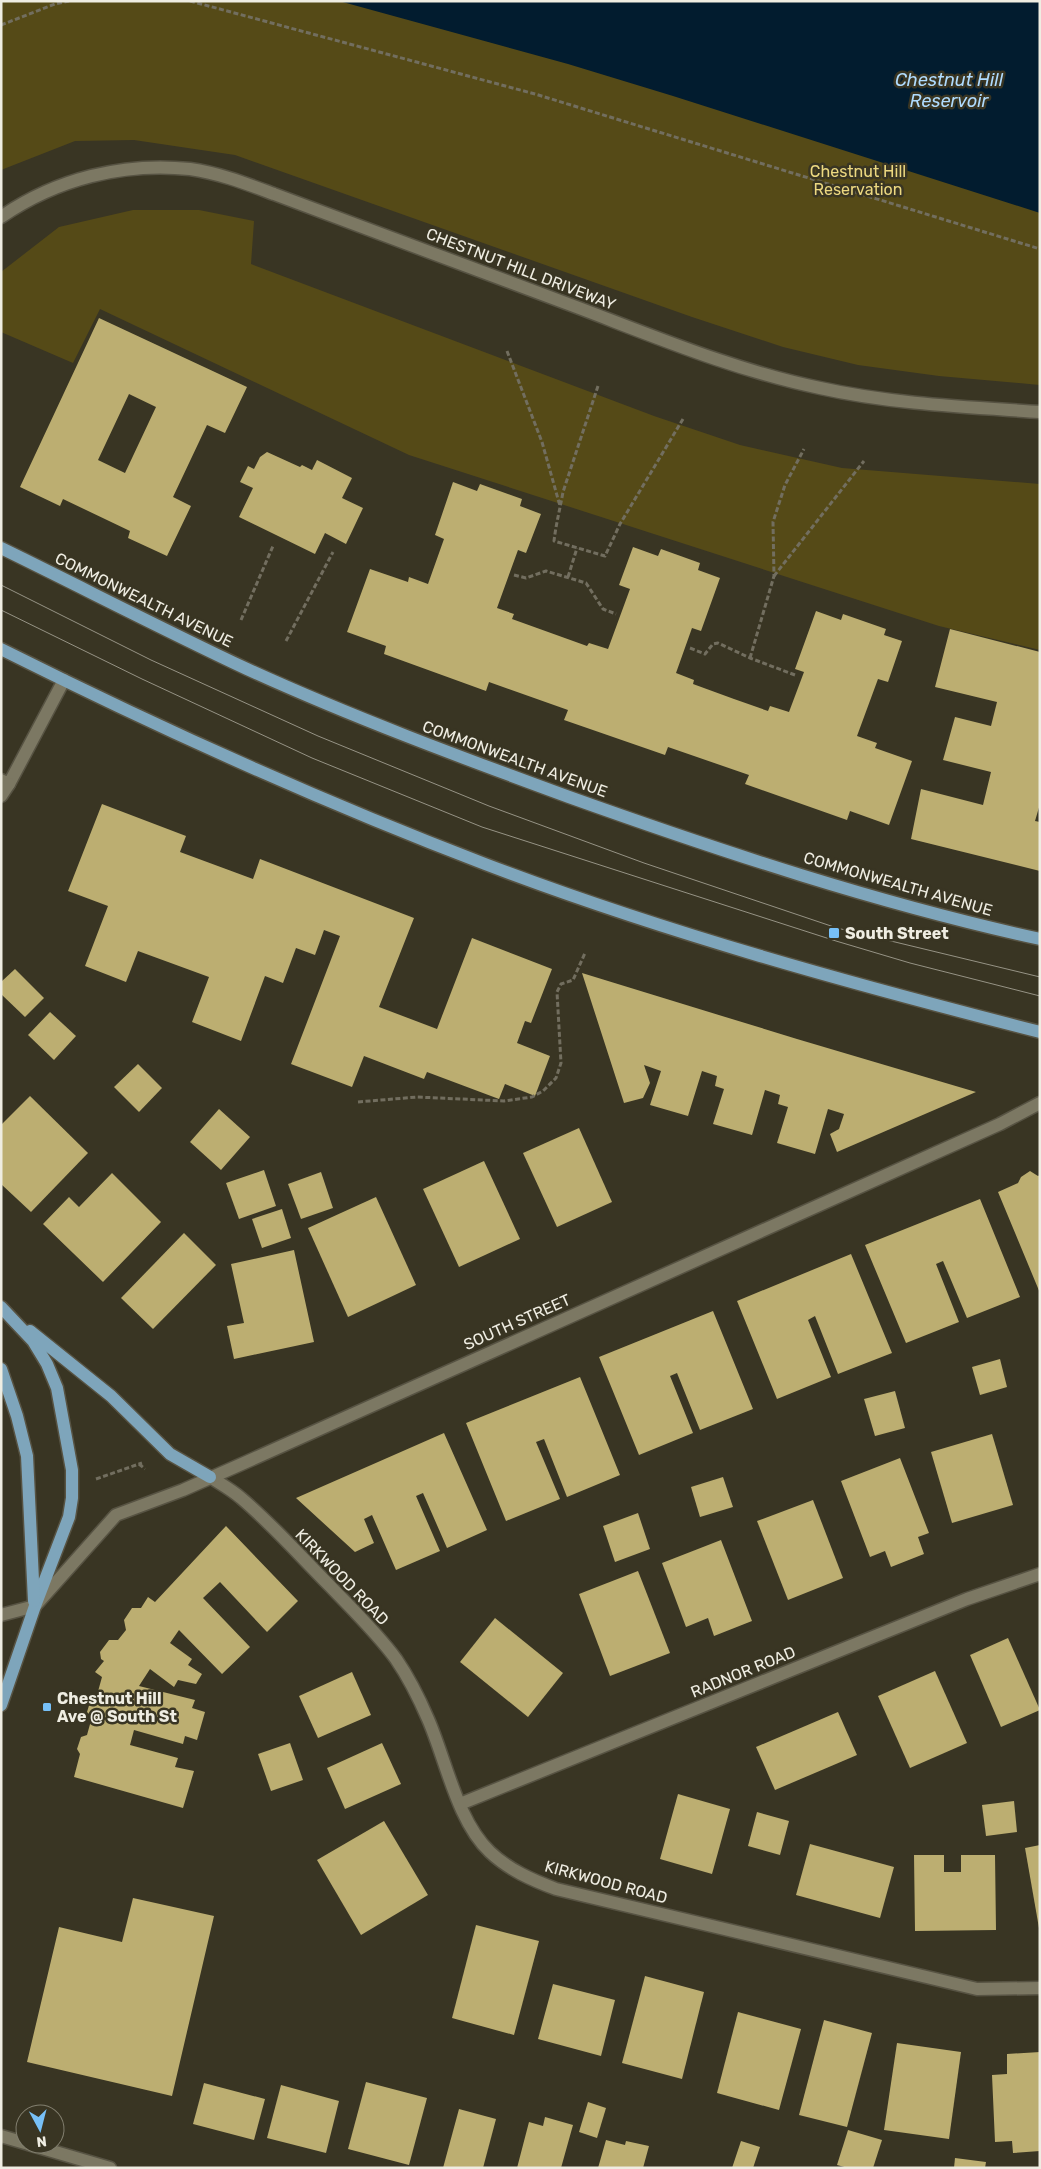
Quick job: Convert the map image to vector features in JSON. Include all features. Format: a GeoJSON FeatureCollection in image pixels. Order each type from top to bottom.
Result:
{"type":"FeatureCollection","features":[{"type":"Feature","properties":{"kind":"main road","name":"COMMONWEALTH AVENUE"},"geometry":{"type":"LineString","coordinates":[[1,548],[247,669],[368,721],[494,770],[747,858],[874,896],[1040,940]]}},
{"type":"Feature","properties":{"kind":"main road"},"geometry":{"type":"LineString","coordinates":[[1,649],[123,709],[243,764],[363,816],[488,865],[744,952],[984,1019],[1040,1032]]}},
{"type":"Feature","properties":{"kind":"main road"},"geometry":{"type":"LineString","coordinates":[[5,1311],[111,1396],[170,1454],[210,1477]]}},
{"type":"Feature","properties":{"kind":"main road"},"geometry":{"type":"LineString","coordinates":[[1,1705],[35,1606],[69,1518],[72,1498],[72,1470],[57,1388],[47,1364],[33,1341],[5,1311]]}},
{"type":"Feature","properties":{"kind":"main road"},"geometry":{"type":"LineString","coordinates":[[1,1369],[17,1416],[27,1456],[35,1606]]}},
{"type":"Feature","properties":{"kind":"street","name":"CHESTNUT HILL DRIVEWAY"},"geometry":{"type":"LineString","coordinates":[[1,217],[17,206],[52,188],[88,176],[155,167],[191,170],[233,180],[274,194],[660,339],[765,375],[820,388],[873,397],[930,404],[1040,412]]}},
{"type":"Feature","properties":{"kind":"street"},"geometry":{"type":"LineString","coordinates":[[1,796],[5,782],[64,680]]}},
{"type":"Feature","properties":{"kind":"street","name":"SOUTH STREET"},"geometry":{"type":"LineString","coordinates":[[35,1606],[116,1515],[182,1490],[991,1128],[1040,1103]]}},
{"type":"Feature","properties":{"kind":"street","name":"KIRKWOOD ROAD"},"geometry":{"type":"LineString","coordinates":[[210,1477],[241,1498],[275,1530],[375,1633],[395,1659],[412,1686],[429,1720],[460,1804],[474,1832],[490,1852],[510,1868],[532,1880],[556,1889],[977,1989],[1040,1988]]}},
{"type":"Feature","properties":{"kind":"street","name":"RADNOR ROAD"},"geometry":{"type":"LineString","coordinates":[[460,1804],[958,1602],[1040,1574]]}},
{"type":"Feature","properties":{"kind":"street"},"geometry":{"type":"LineString","coordinates":[[1,1615],[35,1606]]}},
{"type":"Feature","properties":{"kind":"street"},"geometry":{"type":"LineString","coordinates":[[1,2136],[15,2140]]}},
{"type":"Feature","properties":{"kind":"street"},"geometry":{"type":"LineString","coordinates":[[62,2154],[110,2168]]}},
{"type":"Feature","properties":{"kind":"path"},"geometry":{"type":"LineString","coordinates":[[1,25],[69,1]]}},
{"type":"Feature","properties":{"kind":"path"},"geometry":{"type":"LineString","coordinates":[[190,1],[535,94],[1040,249]]}},
{"type":"Feature","properties":{"kind":"path"},"geometry":{"type":"LineString","coordinates":[[507,351],[542,442],[560,509]]}},
{"type":"Feature","properties":{"kind":"path"},"geometry":{"type":"LineString","coordinates":[[598,386],[563,492],[560,509],[556,517],[554,541],[604,556],[620,524],[683,418]]}},
{"type":"Feature","properties":{"kind":"path"},"geometry":{"type":"LineString","coordinates":[[750,658],[774,576],[773,522],[785,485],[804,449]]}},
{"type":"Feature","properties":{"kind":"path"},"geometry":{"type":"LineString","coordinates":[[774,576],[864,461]]}},
{"type":"Feature","properties":{"kind":"path"},"geometry":{"type":"LineString","coordinates":[[241,620],[273,546]]}},
{"type":"Feature","properties":{"kind":"path"},"geometry":{"type":"LineString","coordinates":[[568,576],[577,548]]}},
{"type":"Feature","properties":{"kind":"path"},"geometry":{"type":"LineString","coordinates":[[286,641],[333,552]]}},
{"type":"Feature","properties":{"kind":"path"},"geometry":{"type":"LineString","coordinates":[[514,575],[526,578],[546,571],[568,576],[586,583],[603,609],[616,614]]}},
{"type":"Feature","properties":{"kind":"path"},"geometry":{"type":"LineString","coordinates":[[690,648],[705,654],[713,644],[718,643],[750,658],[796,675]]}},
{"type":"Feature","properties":{"kind":"path"},"geometry":{"type":"LineString","coordinates":[[358,1102],[417,1097],[504,1101],[532,1097],[543,1091],[556,1078],[561,1063],[557,992],[561,984],[573,980],[585,954]]}},
{"type":"Feature","properties":{"kind":"path"},"geometry":{"type":"LineString","coordinates":[[95,1479],[145,1462]]}},
{"type":"Feature","properties":{"kind":"path"},"geometry":{"type":"LineString","coordinates":[[138,1464],[145,1469]]}},
{"type":"Feature","properties":{"kind":"green space","name":"Chestnut Hill Reservation"},"geometry":{"type":"Polygon","coordinates":[[[1,1],[1040,1],[1040,385],[939,376],[858,365],[783,347],[692,317],[235,155],[134,140],[75,141],[1,170],[1,1]]]}},
{"type":"Feature","properties":{"kind":"green space"},"geometry":{"type":"Polygon","coordinates":[[[133,210],[199,210],[254,221],[251,264],[654,416],[740,445],[842,468],[1040,484],[1040,650],[939,626],[409,455],[100,309],[73,363],[1,332],[1,272],[59,227],[133,210]]]}},
{"type":"Feature","properties":{"kind":"water","name":"Chestnut Hill Reservoir"},"geometry":{"type":"Polygon","coordinates":[[[339,1],[1040,1],[1040,213],[568,64],[339,1]]]}},
{"type":"Feature","properties":{"kind":"building"},"geometry":{"type":"Polygon","coordinates":[[[99,318],[247,387],[225,433],[207,425],[173,497],[191,506],[167,556],[128,538],[130,531],[63,499],[60,506],[20,487],[99,318]],[[129,394],[98,460],[125,473],[156,407],[129,394]]]}},
{"type":"Feature","properties":{"kind":"building"},"geometry":{"type":"Polygon","coordinates":[[[267,452],[300,467],[302,465],[312,470],[317,460],[352,478],[342,498],[363,508],[346,544],[325,533],[315,554],[239,517],[253,488],[240,482],[248,466],[254,469],[260,457],[267,452]]]}},
{"type":"Feature","properties":{"kind":"building"},"geometry":{"type":"Polygon","coordinates":[[[453,482],[477,491],[480,484],[522,499],[520,506],[541,514],[526,553],[518,550],[497,608],[514,614],[512,619],[587,646],[589,643],[608,649],[630,589],[619,585],[633,547],[658,556],[661,549],[700,563],[698,570],[720,578],[701,631],[692,628],[676,673],[694,680],[693,684],[734,699],[768,711],[770,706],[789,712],[804,672],[795,669],[816,611],[841,620],[843,614],[886,629],[884,635],[902,641],[888,682],[878,679],[857,736],[877,743],[875,748],[912,761],[889,825],[850,811],[847,820],[745,784],[749,775],[668,747],[665,755],[564,720],[568,710],[489,682],[486,691],[384,654],[386,646],[347,632],[370,569],[408,582],[409,577],[428,584],[444,539],[435,535],[453,482]]]}},
{"type":"Feature","properties":{"kind":"building"},"geometry":{"type":"Polygon","coordinates":[[[950,629],[1040,652],[1040,804],[1035,821],[1040,822],[1040,871],[911,839],[921,789],[983,805],[991,772],[943,760],[955,717],[991,726],[997,702],[935,687],[950,629]]]}},
{"type":"Feature","properties":{"kind":"building"},"geometry":{"type":"Polygon","coordinates":[[[102,804],[186,836],[180,852],[253,879],[260,859],[414,918],[379,1007],[437,1029],[472,938],[552,969],[531,1023],[525,1021],[517,1043],[550,1056],[535,1096],[505,1084],[499,1099],[427,1072],[424,1079],[364,1056],[352,1087],[291,1064],[340,936],[324,930],[315,955],[296,948],[283,983],[265,976],[241,1041],[192,1022],[209,977],[138,951],[126,982],[85,966],[108,906],[68,891],[102,804]]]}},
{"type":"Feature","properties":{"kind":"building"},"geometry":{"type":"Polygon","coordinates":[[[15,969],[44,998],[25,1017],[1,994],[1,982],[15,969]]]}},
{"type":"Feature","properties":{"kind":"building"},"geometry":{"type":"Polygon","coordinates":[[[582,973],[976,1092],[837,1152],[830,1134],[839,1129],[844,1114],[828,1109],[815,1154],[777,1143],[788,1107],[778,1104],[780,1095],[765,1090],[752,1135],[713,1124],[724,1089],[715,1086],[717,1076],[702,1071],[688,1116],[650,1105],[661,1071],[644,1065],[650,1083],[643,1098],[624,1103],[582,973]]]}},
{"type":"Feature","properties":{"kind":"building"},"geometry":{"type":"Polygon","coordinates":[[[50,1012],[76,1036],[54,1060],[28,1035],[50,1012]]]}},
{"type":"Feature","properties":{"kind":"building"},"geometry":{"type":"Polygon","coordinates":[[[138,1064],[162,1088],[139,1112],[114,1087],[138,1064]]]}},
{"type":"Feature","properties":{"kind":"building"},"geometry":{"type":"Polygon","coordinates":[[[30,1096],[88,1153],[31,1212],[1,1184],[1,1125],[30,1096]]]}},
{"type":"Feature","properties":{"kind":"building"},"geometry":{"type":"Polygon","coordinates":[[[219,1109],[250,1137],[221,1170],[190,1142],[219,1109]]]}},
{"type":"Feature","properties":{"kind":"building"},"geometry":{"type":"Polygon","coordinates":[[[579,1128],[612,1202],[557,1227],[523,1153],[579,1128]]]}},
{"type":"Feature","properties":{"kind":"building"},"geometry":{"type":"Polygon","coordinates":[[[484,1161],[520,1239],[459,1267],[423,1189],[484,1161]]]}},
{"type":"Feature","properties":{"kind":"building"},"geometry":{"type":"Polygon","coordinates":[[[264,1170],[276,1206],[239,1219],[226,1183],[264,1170]]]}},
{"type":"Feature","properties":{"kind":"building"},"geometry":{"type":"Polygon","coordinates":[[[1030,1171],[1038,1176],[1040,1175],[1040,1293],[998,1192],[1018,1183],[1021,1177],[1030,1171]]]}},
{"type":"Feature","properties":{"kind":"building"},"geometry":{"type":"Polygon","coordinates":[[[321,1172],[333,1208],[301,1219],[288,1184],[321,1172]]]}},
{"type":"Feature","properties":{"kind":"building"},"geometry":{"type":"Polygon","coordinates":[[[112,1173],[161,1222],[103,1282],[43,1224],[69,1197],[79,1207],[112,1173]]]}},
{"type":"Feature","properties":{"kind":"building"},"geometry":{"type":"Polygon","coordinates":[[[376,1197],[416,1285],[348,1317],[308,1228],[376,1197]]]}},
{"type":"Feature","properties":{"kind":"building"},"geometry":{"type":"Polygon","coordinates":[[[980,1199],[1020,1297],[967,1318],[943,1261],[936,1264],[959,1322],[906,1343],[865,1245],[980,1199]]]}},
{"type":"Feature","properties":{"kind":"building"},"geometry":{"type":"Polygon","coordinates":[[[282,1209],[291,1238],[262,1248],[252,1219],[282,1209]]]}},
{"type":"Feature","properties":{"kind":"building"},"geometry":{"type":"Polygon","coordinates":[[[184,1233],[216,1265],[153,1329],[121,1298],[184,1233]]]}},
{"type":"Feature","properties":{"kind":"building"},"geometry":{"type":"Polygon","coordinates":[[[294,1250],[314,1342],[234,1359],[227,1326],[244,1323],[231,1264],[294,1250]]]}},
{"type":"Feature","properties":{"kind":"building"},"geometry":{"type":"Polygon","coordinates":[[[851,1254],[892,1353],[838,1374],[815,1316],[808,1320],[831,1377],[777,1399],[737,1301],[851,1254]]]}},
{"type":"Feature","properties":{"kind":"building"},"geometry":{"type":"Polygon","coordinates":[[[713,1311],[753,1409],[700,1430],[677,1373],[670,1376],[693,1433],[639,1455],[599,1357],[713,1311]]]}},
{"type":"Feature","properties":{"kind":"building"},"geometry":{"type":"Polygon","coordinates":[[[1000,1359],[1007,1387],[980,1395],[972,1367],[1000,1359]]]}},
{"type":"Feature","properties":{"kind":"building"},"geometry":{"type":"Polygon","coordinates":[[[580,1377],[620,1475],[567,1497],[544,1439],[536,1442],[560,1499],[506,1521],[466,1423],[580,1377]]]}},
{"type":"Feature","properties":{"kind":"building"},"geometry":{"type":"Polygon","coordinates":[[[895,1391],[905,1428],[875,1436],[864,1399],[895,1391]]]}},
{"type":"Feature","properties":{"kind":"building"},"geometry":{"type":"Polygon","coordinates":[[[444,1433],[487,1530],[447,1548],[423,1493],[416,1496],[440,1551],[396,1570],[372,1515],[364,1519],[374,1543],[355,1552],[296,1498],[444,1433]]]}},
{"type":"Feature","properties":{"kind":"building"},"geometry":{"type":"Polygon","coordinates":[[[992,1434],[1013,1505],[952,1523],[931,1452],[992,1434]]]}},
{"type":"Feature","properties":{"kind":"building"},"geometry":{"type":"Polygon","coordinates":[[[900,1458],[929,1533],[918,1537],[924,1554],[891,1567],[885,1551],[870,1557],[841,1481],[900,1458]]]}},
{"type":"Feature","properties":{"kind":"building"},"geometry":{"type":"Polygon","coordinates":[[[723,1477],[733,1507],[700,1517],[691,1487],[723,1477]]]}},
{"type":"Feature","properties":{"kind":"building"},"geometry":{"type":"Polygon","coordinates":[[[813,1500],[843,1578],[788,1600],[757,1521],[813,1500]]]}},
{"type":"Feature","properties":{"kind":"building"},"geometry":{"type":"Polygon","coordinates":[[[638,1513],[650,1549],[615,1562],[603,1526],[638,1513]]]}},
{"type":"Feature","properties":{"kind":"building"},"geometry":{"type":"Polygon","coordinates":[[[226,1526],[298,1601],[267,1632],[220,1582],[203,1598],[250,1647],[222,1674],[179,1630],[170,1643],[192,1659],[188,1665],[202,1674],[196,1684],[178,1680],[174,1687],[150,1669],[139,1686],[195,1700],[192,1708],[205,1712],[197,1740],[185,1736],[183,1744],[134,1730],[130,1745],[178,1758],[175,1767],[194,1771],[183,1808],[74,1777],[80,1754],[77,1749],[81,1737],[87,1735],[92,1717],[87,1712],[91,1699],[97,1695],[102,1677],[95,1672],[104,1661],[101,1659],[100,1652],[109,1640],[118,1640],[126,1630],[124,1620],[132,1608],[141,1608],[148,1597],[155,1602],[226,1526]]]}},
{"type":"Feature","properties":{"kind":"building"},"geometry":{"type":"Polygon","coordinates":[[[721,1540],[752,1621],[714,1636],[708,1618],[686,1627],[662,1563],[721,1540]]]}},
{"type":"Feature","properties":{"kind":"building"},"geometry":{"type":"Polygon","coordinates":[[[638,1571],[670,1653],[610,1676],[579,1594],[638,1571]]]}},
{"type":"Feature","properties":{"kind":"building"},"geometry":{"type":"Polygon","coordinates":[[[495,1618],[563,1673],[528,1717],[460,1662],[495,1618]]]}},
{"type":"Feature","properties":{"kind":"building"},"geometry":{"type":"Polygon","coordinates":[[[1008,1638],[1040,1710],[1001,1727],[970,1655],[1008,1638]]]}},
{"type":"Feature","properties":{"kind":"building"},"geometry":{"type":"Polygon","coordinates":[[[935,1671],[967,1743],[910,1768],[878,1696],[935,1671]]]}},
{"type":"Feature","properties":{"kind":"building"},"geometry":{"type":"Polygon","coordinates":[[[352,1672],[371,1715],[318,1738],[299,1696],[352,1672]]]}},
{"type":"Feature","properties":{"kind":"building"},"geometry":{"type":"Polygon","coordinates":[[[838,1712],[857,1755],[775,1790],[756,1747],[838,1712]]]}},
{"type":"Feature","properties":{"kind":"building"},"geometry":{"type":"Polygon","coordinates":[[[290,1743],[303,1780],[271,1791],[258,1754],[290,1743]]]}},
{"type":"Feature","properties":{"kind":"building"},"geometry":{"type":"Polygon","coordinates":[[[382,1743],[401,1784],[345,1809],[327,1768],[382,1743]]]}},
{"type":"Feature","properties":{"kind":"building"},"geometry":{"type":"Polygon","coordinates":[[[678,1794],[730,1809],[712,1874],[660,1859],[678,1794]]]}},
{"type":"Feature","properties":{"kind":"building"},"geometry":{"type":"Polygon","coordinates":[[[1014,1801],[1017,1832],[986,1836],[982,1805],[1014,1801]]]}},
{"type":"Feature","properties":{"kind":"building"},"geometry":{"type":"Polygon","coordinates":[[[757,1812],[789,1821],[780,1855],[748,1846],[757,1812]]]}},
{"type":"Feature","properties":{"kind":"building"},"geometry":{"type":"Polygon","coordinates":[[[384,1821],[428,1895],[361,1935],[317,1860],[384,1821]]]}},
{"type":"Feature","properties":{"kind":"building"},"geometry":{"type":"Polygon","coordinates":[[[810,1844],[894,1867],[880,1918],[796,1895],[810,1844]]]}},
{"type":"Feature","properties":{"kind":"building"},"geometry":{"type":"Polygon","coordinates":[[[1040,1845],[1040,1928],[1039,1928],[1025,1848],[1040,1845]]]}},
{"type":"Feature","properties":{"kind":"building"},"geometry":{"type":"Polygon","coordinates":[[[914,1855],[944,1855],[944,1872],[961,1872],[961,1855],[995,1855],[996,1930],[915,1931],[914,1855]]]}},
{"type":"Feature","properties":{"kind":"building"},"geometry":{"type":"Polygon","coordinates":[[[133,1898],[214,1916],[172,2096],[27,2062],[59,1927],[122,1942],[133,1898]]]}},
{"type":"Feature","properties":{"kind":"building"},"geometry":{"type":"Polygon","coordinates":[[[476,1925],[539,1941],[514,2035],[452,2018],[476,1925]]]}},
{"type":"Feature","properties":{"kind":"building"},"geometry":{"type":"Polygon","coordinates":[[[645,1976],[704,1992],[682,2079],[622,2063],[645,1976]]]}},
{"type":"Feature","properties":{"kind":"building"},"geometry":{"type":"Polygon","coordinates":[[[553,1984],[615,2000],[601,2056],[538,2039],[553,1984]]]}},
{"type":"Feature","properties":{"kind":"building"},"geometry":{"type":"Polygon","coordinates":[[[738,2012],[801,2029],[779,2110],[717,2093],[738,2012]]]}},
{"type":"Feature","properties":{"kind":"building"},"geometry":{"type":"Polygon","coordinates":[[[824,2020],[872,2033],[847,2127],[799,2115],[824,2020]]]}},
{"type":"Feature","properties":{"kind":"building"},"geometry":{"type":"Polygon","coordinates":[[[897,2043],[961,2052],[949,2139],[884,2130],[897,2043]]]}},
{"type":"Feature","properties":{"kind":"building"},"geometry":{"type":"Polygon","coordinates":[[[1040,2052],[1040,2151],[1013,2153],[1012,2141],[995,2142],[992,2075],[1007,2074],[1007,2054],[1040,2052]]]}},
{"type":"Feature","properties":{"kind":"building"},"geometry":{"type":"Polygon","coordinates":[[[366,2082],[427,2098],[409,2165],[348,2149],[366,2082]]]}},
{"type":"Feature","properties":{"kind":"building"},"geometry":{"type":"Polygon","coordinates":[[[204,2083],[265,2099],[254,2140],[193,2124],[204,2083]]]}},
{"type":"Feature","properties":{"kind":"building"},"geometry":{"type":"Polygon","coordinates":[[[281,2085],[339,2101],[326,2153],[267,2138],[281,2085]]]}},
{"type":"Feature","properties":{"kind":"building"},"geometry":{"type":"Polygon","coordinates":[[[588,2102],[606,2108],[597,2138],[579,2132],[588,2102]]]}},
{"type":"Feature","properties":{"kind":"building"},"geometry":{"type":"Polygon","coordinates":[[[459,2109],[496,2119],[483,2168],[443,2168],[459,2109]]]}},
{"type":"Feature","properties":{"kind":"building"},"geometry":{"type":"Polygon","coordinates":[[[545,2117],[573,2125],[561,2168],[517,2168],[529,2122],[543,2126],[545,2117]]]}},
{"type":"Feature","properties":{"kind":"building"},"geometry":{"type":"Polygon","coordinates":[[[848,2130],[882,2140],[873,2168],[848,2168],[837,2165],[848,2130]]]}},
{"type":"Feature","properties":{"kind":"building"},"geometry":{"type":"Polygon","coordinates":[[[606,2140],[625,2145],[626,2141],[649,2146],[643,2168],[598,2168],[606,2140]]]}},
{"type":"Feature","properties":{"kind":"building"},"geometry":{"type":"Polygon","coordinates":[[[741,2141],[760,2147],[753,2168],[732,2168],[741,2141]]]}},
{"type":"Feature","properties":{"kind":"building"},"geometry":{"type":"Polygon","coordinates":[[[955,2158],[986,2162],[985,2168],[954,2168],[955,2158]]]}},
{"type":"Feature","properties":{"kind":"tram line"},"geometry":{"type":"LineString","coordinates":[[1,585],[151,660],[318,736],[489,806],[644,863],[837,928],[1040,977]]}},
{"type":"Feature","properties":{"kind":"tram line"},"geometry":{"type":"LineString","coordinates":[[1,610],[142,679],[312,758],[482,827],[836,941],[910,963],[1040,996]]}},
{"type":"Feature","properties":{"kind":"place","name":"South Street"},"geometry":{"type":"Point","coordinates":[834,933]}},
{"type":"Feature","properties":{"kind":"place","name":"Chestnut Hill Ave @ South St"},"geometry":{"type":"Point","coordinates":[47,1707]}}]}
